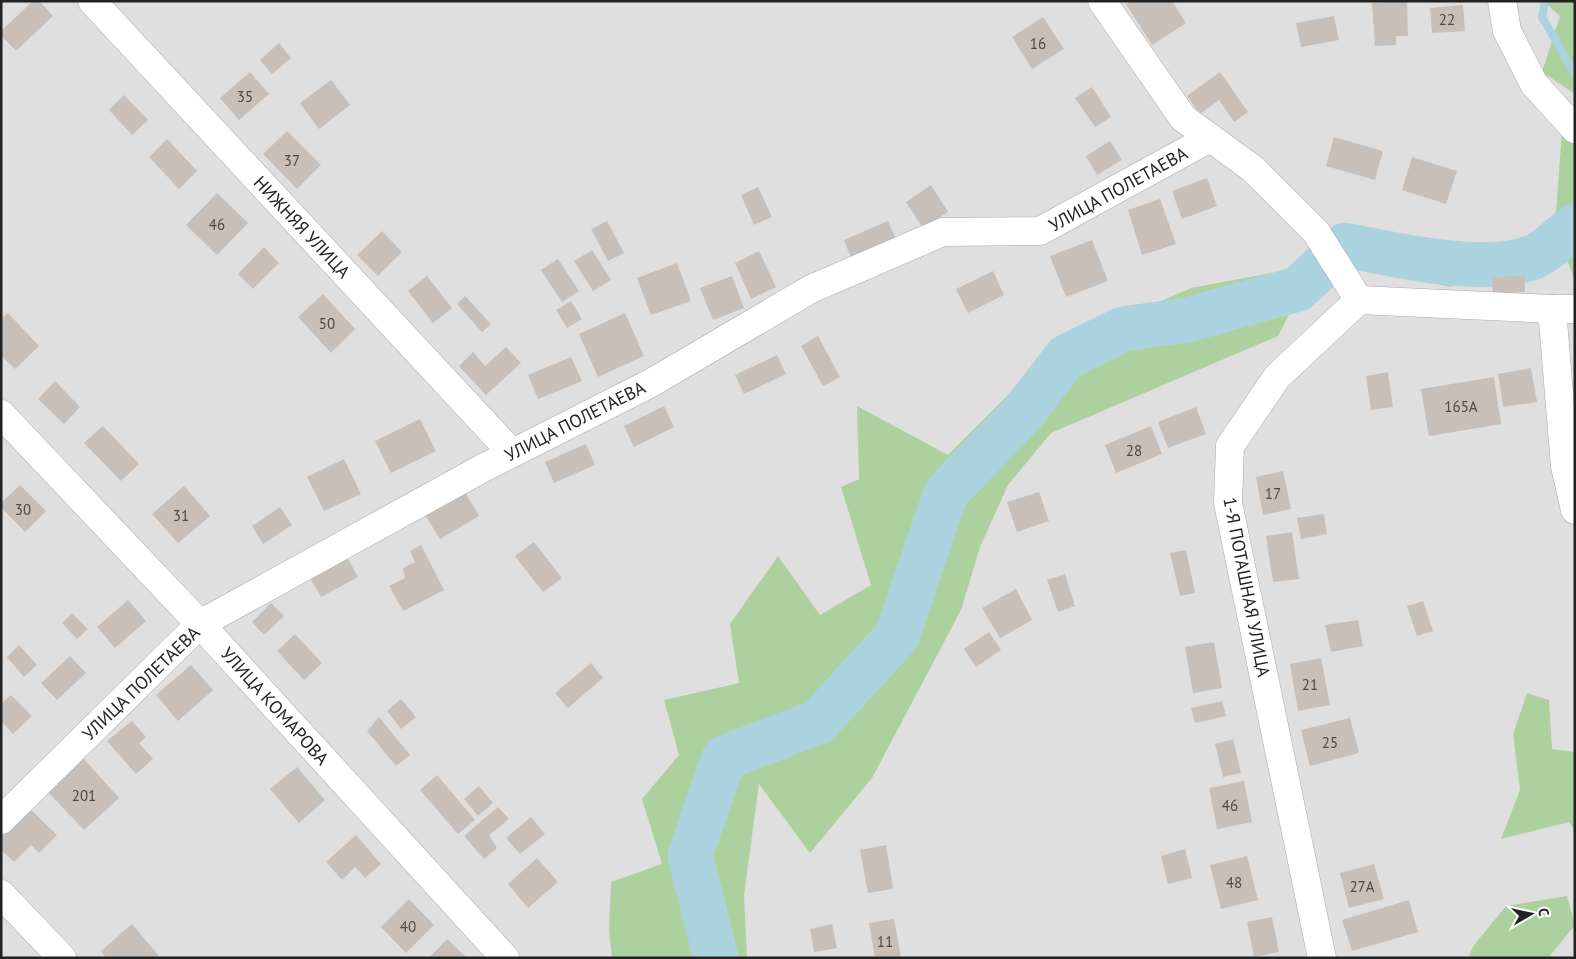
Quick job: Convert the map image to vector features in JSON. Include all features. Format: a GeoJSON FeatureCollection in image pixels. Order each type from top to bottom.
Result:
{"type":"FeatureCollection","features":[{"type":"Feature","properties":{"kind":"street","name":"НИЖНЯЯ УЛИЦА"},"geometry":{"type":"LineString","coordinates":[[92,1],[512,454]]}},
{"type":"Feature","properties":{"kind":"street"},"geometry":{"type":"LineString","coordinates":[[1102,1],[1183,118],[1253,169],[1316,232],[1359,300],[1563,309],[1564,466],[1575,510]]}},
{"type":"Feature","properties":{"kind":"street"},"geometry":{"type":"LineString","coordinates":[[1502,1],[1507,31],[1534,84],[1575,129]]}},
{"type":"Feature","properties":{"kind":"street","name":"УЛИЦА ПОЛЕТАЕВА"},"geometry":{"type":"LineString","coordinates":[[1,820],[200,624],[512,454],[652,383],[811,289],[943,232],[1040,231],[1210,138]]}},
{"type":"Feature","properties":{"kind":"street","name":"1-Я ПОТАШНАЯ УЛИЦА"},"geometry":{"type":"LineString","coordinates":[[1322,958],[1228,502],[1230,446],[1277,376],[1359,300]]}},
{"type":"Feature","properties":{"kind":"street","name":"УЛИЦА КОМАРОВА"},"geometry":{"type":"LineString","coordinates":[[1,414],[200,624],[505,958]]}},
{"type":"Feature","properties":{"kind":"street"},"geometry":{"type":"LineString","coordinates":[[1,894],[62,958]]}},
{"type":"Feature","properties":{"kind":"shaded area"},"geometry":{"type":"Polygon","coordinates":[[[1,1],[1575,1],[1575,958],[1,958],[1,1]]]}},
{"type":"Feature","properties":{"kind":"green space"},"geometry":{"type":"Polygon","coordinates":[[[1543,1],[1575,1],[1575,94],[1542,72],[1560,16],[1543,1]]]}},
{"type":"Feature","properties":{"kind":"green space"},"geometry":{"type":"Polygon","coordinates":[[[1562,131],[1575,136],[1575,282],[1564,251],[1543,268],[1469,276],[1466,251],[1523,247],[1556,212],[1562,131]]]}},
{"type":"Feature","properties":{"kind":"green space"},"geometry":{"type":"Polygon","coordinates":[[[1339,227],[1430,247],[1452,287],[1359,269],[1335,241],[1339,227]]]}},
{"type":"Feature","properties":{"kind":"green space"},"geometry":{"type":"Polygon","coordinates":[[[1271,273],[1291,311],[1278,336],[1051,433],[1008,485],[980,547],[961,610],[872,778],[810,853],[759,784],[744,895],[747,958],[612,958],[609,931],[611,882],[662,864],[642,799],[679,755],[664,700],[739,683],[730,624],[778,556],[820,615],[871,585],[841,487],[859,479],[857,406],[948,455],[1056,347],[1191,288],[1271,273]]]}},
{"type":"Feature","properties":{"kind":"green space"},"geometry":{"type":"Polygon","coordinates":[[[1527,693],[1549,700],[1552,749],[1575,752],[1575,831],[1569,822],[1501,839],[1520,790],[1513,734],[1527,693]]]}},
{"type":"Feature","properties":{"kind":"green space"},"geometry":{"type":"Polygon","coordinates":[[[1567,896],[1575,925],[1548,958],[1468,958],[1474,945],[1506,906],[1567,896]]]}},
{"type":"Feature","properties":{"kind":"building"},"geometry":{"type":"Polygon","coordinates":[[[33,1],[39,1],[53,16],[16,51],[1,35],[1,31],[33,1]]]}},
{"type":"Feature","properties":{"kind":"building"},"geometry":{"type":"Polygon","coordinates":[[[1131,1],[1172,1],[1186,23],[1152,45],[1126,4],[1131,1]]]}},
{"type":"Feature","properties":{"kind":"building"},"geometry":{"type":"Polygon","coordinates":[[[1407,1],[1408,36],[1396,36],[1396,45],[1375,46],[1372,3],[1407,1]]]}},
{"type":"Feature","properties":{"kind":"building"},"geometry":{"type":"Polygon","coordinates":[[[1463,5],[1465,31],[1432,33],[1430,8],[1463,5]]]}},
{"type":"Feature","properties":{"kind":"building"},"geometry":{"type":"Polygon","coordinates":[[[1334,16],[1339,40],[1301,47],[1296,23],[1334,16]]]}},
{"type":"Feature","properties":{"kind":"building"},"geometry":{"type":"Polygon","coordinates":[[[1043,17],[1064,49],[1032,69],[1012,37],[1043,17]]]}},
{"type":"Feature","properties":{"kind":"building"},"geometry":{"type":"Polygon","coordinates":[[[279,43],[291,58],[272,74],[260,60],[279,43]]]}},
{"type":"Feature","properties":{"kind":"building"},"geometry":{"type":"Polygon","coordinates":[[[250,72],[269,94],[239,120],[220,98],[250,72]]]}},
{"type":"Feature","properties":{"kind":"building"},"geometry":{"type":"Polygon","coordinates":[[[1220,72],[1248,112],[1234,122],[1219,100],[1200,114],[1187,96],[1220,72]]]}},
{"type":"Feature","properties":{"kind":"building"},"geometry":{"type":"Polygon","coordinates":[[[331,80],[350,105],[319,129],[300,103],[331,80]]]}},
{"type":"Feature","properties":{"kind":"building"},"geometry":{"type":"Polygon","coordinates":[[[1092,87],[1111,117],[1095,127],[1075,98],[1092,87]]]}},
{"type":"Feature","properties":{"kind":"building"},"geometry":{"type":"Polygon","coordinates":[[[124,95],[148,120],[132,135],[109,110],[124,95]]]}},
{"type":"Feature","properties":{"kind":"building"},"geometry":{"type":"Polygon","coordinates":[[[287,131],[321,165],[297,189],[263,154],[287,131]]]}},
{"type":"Feature","properties":{"kind":"building"},"geometry":{"type":"Polygon","coordinates":[[[1334,137],[1383,151],[1375,180],[1326,166],[1334,137]]]}},
{"type":"Feature","properties":{"kind":"building"},"geometry":{"type":"Polygon","coordinates":[[[167,139],[197,171],[179,189],[149,157],[167,139]]]}},
{"type":"Feature","properties":{"kind":"building"},"geometry":{"type":"Polygon","coordinates":[[[1110,141],[1122,160],[1097,175],[1086,156],[1110,141]]]}},
{"type":"Feature","properties":{"kind":"building"},"geometry":{"type":"Polygon","coordinates":[[[1412,157],[1457,171],[1446,204],[1402,190],[1412,157]]]}},
{"type":"Feature","properties":{"kind":"building"},"geometry":{"type":"Polygon","coordinates":[[[1207,178],[1217,206],[1182,219],[1172,191],[1207,178]]]}},
{"type":"Feature","properties":{"kind":"building"},"geometry":{"type":"Polygon","coordinates":[[[931,185],[948,212],[923,228],[906,202],[931,185]]]}},
{"type":"Feature","properties":{"kind":"building"},"geometry":{"type":"Polygon","coordinates":[[[758,187],[772,217],[754,225],[741,195],[758,187]]]}},
{"type":"Feature","properties":{"kind":"building"},"geometry":{"type":"Polygon","coordinates":[[[217,193],[248,223],[217,255],[186,225],[217,193]]]}},
{"type":"Feature","properties":{"kind":"building"},"geometry":{"type":"Polygon","coordinates":[[[1160,199],[1176,244],[1142,255],[1128,210],[1160,199]]]}},
{"type":"Feature","properties":{"kind":"building"},"geometry":{"type":"Polygon","coordinates":[[[607,221],[624,253],[608,261],[591,229],[607,221]]]}},
{"type":"Feature","properties":{"kind":"building"},"geometry":{"type":"Polygon","coordinates":[[[888,221],[898,244],[853,263],[844,240],[888,221]]]}},
{"type":"Feature","properties":{"kind":"building"},"geometry":{"type":"Polygon","coordinates":[[[382,231],[402,252],[378,276],[357,255],[382,231]]]}},
{"type":"Feature","properties":{"kind":"building"},"geometry":{"type":"Polygon","coordinates":[[[1092,240],[1108,281],[1066,297],[1050,256],[1092,240]]]}},
{"type":"Feature","properties":{"kind":"building"},"geometry":{"type":"Polygon","coordinates":[[[264,247],[279,263],[253,289],[238,274],[264,247]]]}},
{"type":"Feature","properties":{"kind":"building"},"geometry":{"type":"Polygon","coordinates":[[[592,250],[611,280],[593,291],[574,261],[592,250]]]}},
{"type":"Feature","properties":{"kind":"building"},"geometry":{"type":"Polygon","coordinates":[[[759,251],[776,287],[751,299],[735,263],[759,251]]]}},
{"type":"Feature","properties":{"kind":"building"},"geometry":{"type":"Polygon","coordinates":[[[558,259],[579,291],[562,302],[541,270],[558,259]]]}},
{"type":"Feature","properties":{"kind":"building"},"geometry":{"type":"Polygon","coordinates":[[[677,263],[691,301],[651,315],[637,278],[677,263]]]}},
{"type":"Feature","properties":{"kind":"building"},"geometry":{"type":"Polygon","coordinates":[[[993,271],[1004,295],[968,313],[956,289],[993,271]]]}},
{"type":"Feature","properties":{"kind":"building"},"geometry":{"type":"Polygon","coordinates":[[[427,276],[452,308],[433,323],[408,291],[427,276]]]}},
{"type":"Feature","properties":{"kind":"building"},"geometry":{"type":"Polygon","coordinates":[[[732,276],[744,308],[713,320],[700,288],[732,276]]]}},
{"type":"Feature","properties":{"kind":"building"},"geometry":{"type":"Polygon","coordinates":[[[1525,276],[1525,292],[1493,293],[1492,277],[1525,276]]]}},
{"type":"Feature","properties":{"kind":"building"},"geometry":{"type":"Polygon","coordinates":[[[323,294],[355,329],[331,353],[298,317],[323,294]]]}},
{"type":"Feature","properties":{"kind":"building"},"geometry":{"type":"Polygon","coordinates":[[[465,296],[491,324],[482,332],[457,304],[465,296]]]}},
{"type":"Feature","properties":{"kind":"building"},"geometry":{"type":"Polygon","coordinates":[[[571,301],[582,319],[567,328],[556,310],[571,301]]]}},
{"type":"Feature","properties":{"kind":"building"},"geometry":{"type":"Polygon","coordinates":[[[8,313],[39,346],[15,369],[1,355],[1,319],[8,313]]]}},
{"type":"Feature","properties":{"kind":"building"},"geometry":{"type":"Polygon","coordinates":[[[625,313],[644,356],[598,377],[579,334],[625,313]]]}},
{"type":"Feature","properties":{"kind":"building"},"geometry":{"type":"Polygon","coordinates":[[[818,336],[840,377],[823,386],[801,346],[818,336]]]}},
{"type":"Feature","properties":{"kind":"building"},"geometry":{"type":"Polygon","coordinates":[[[506,347],[521,363],[486,395],[459,366],[473,352],[485,366],[506,347]]]}},
{"type":"Feature","properties":{"kind":"building"},"geometry":{"type":"Polygon","coordinates":[[[777,355],[786,374],[744,394],[735,375],[777,355]]]}},
{"type":"Feature","properties":{"kind":"building"},"geometry":{"type":"Polygon","coordinates":[[[571,357],[582,381],[538,399],[528,375],[571,357]]]}},
{"type":"Feature","properties":{"kind":"building"},"geometry":{"type":"Polygon","coordinates":[[[1531,368],[1537,402],[1503,407],[1498,374],[1531,368]]]}},
{"type":"Feature","properties":{"kind":"building"},"geometry":{"type":"Polygon","coordinates":[[[1388,372],[1393,407],[1371,410],[1366,376],[1388,372]]]}},
{"type":"Feature","properties":{"kind":"building"},"geometry":{"type":"Polygon","coordinates":[[[1494,377],[1501,424],[1429,436],[1421,389],[1494,377]]]}},
{"type":"Feature","properties":{"kind":"building"},"geometry":{"type":"Polygon","coordinates":[[[55,381],[80,407],[64,424],[38,399],[55,381]]]}},
{"type":"Feature","properties":{"kind":"building"},"geometry":{"type":"Polygon","coordinates":[[[664,406],[674,427],[634,447],[624,426],[664,406]]]}},
{"type":"Feature","properties":{"kind":"building"},"geometry":{"type":"Polygon","coordinates":[[[1196,407],[1206,434],[1168,448],[1158,422],[1196,407]]]}},
{"type":"Feature","properties":{"kind":"building"},"geometry":{"type":"Polygon","coordinates":[[[420,419],[436,451],[391,473],[375,441],[420,419]]]}},
{"type":"Feature","properties":{"kind":"building"},"geometry":{"type":"Polygon","coordinates":[[[103,426],[139,464],[121,481],[84,443],[103,426]]]}},
{"type":"Feature","properties":{"kind":"building"},"geometry":{"type":"Polygon","coordinates":[[[1151,426],[1162,454],[1116,473],[1105,445],[1151,426]]]}},
{"type":"Feature","properties":{"kind":"building"},"geometry":{"type":"Polygon","coordinates":[[[586,444],[595,465],[554,483],[545,462],[586,444]]]}},
{"type":"Feature","properties":{"kind":"building"},"geometry":{"type":"Polygon","coordinates":[[[344,459],[361,494],[324,511],[307,477],[344,459]]]}},
{"type":"Feature","properties":{"kind":"building"},"geometry":{"type":"Polygon","coordinates":[[[1283,471],[1291,509],[1263,515],[1256,477],[1283,471]]]}},
{"type":"Feature","properties":{"kind":"building"},"geometry":{"type":"Polygon","coordinates":[[[20,485],[46,511],[25,532],[1,507],[1,503],[20,485]]]}},
{"type":"Feature","properties":{"kind":"building"},"geometry":{"type":"Polygon","coordinates":[[[184,486],[210,516],[178,543],[152,514],[184,486]]]}},
{"type":"Feature","properties":{"kind":"building"},"geometry":{"type":"Polygon","coordinates":[[[465,492],[479,516],[440,539],[425,515],[465,492]]]}},
{"type":"Feature","properties":{"kind":"building"},"geometry":{"type":"Polygon","coordinates":[[[1039,492],[1049,521],[1017,532],[1007,502],[1039,492]]]}},
{"type":"Feature","properties":{"kind":"building"},"geometry":{"type":"Polygon","coordinates":[[[280,507],[292,525],[263,544],[252,526],[280,507]]]}},
{"type":"Feature","properties":{"kind":"building"},"geometry":{"type":"Polygon","coordinates":[[[1324,514],[1327,534],[1301,539],[1297,518],[1324,514]]]}},
{"type":"Feature","properties":{"kind":"building"},"geometry":{"type":"Polygon","coordinates":[[[1292,532],[1299,579],[1273,582],[1266,536],[1292,532]]]}},
{"type":"Feature","properties":{"kind":"building"},"geometry":{"type":"Polygon","coordinates":[[[534,542],[562,578],[543,592],[515,556],[534,542]]]}},
{"type":"Feature","properties":{"kind":"building"},"geometry":{"type":"Polygon","coordinates":[[[421,545],[444,590],[403,611],[389,586],[405,578],[403,568],[415,562],[410,551],[421,545]]]}},
{"type":"Feature","properties":{"kind":"building"},"geometry":{"type":"Polygon","coordinates":[[[1186,550],[1195,593],[1180,596],[1170,553],[1186,550]]]}},
{"type":"Feature","properties":{"kind":"building"},"geometry":{"type":"Polygon","coordinates":[[[346,555],[358,577],[321,597],[309,576],[346,555]]]}},
{"type":"Feature","properties":{"kind":"building"},"geometry":{"type":"Polygon","coordinates":[[[1065,574],[1075,606],[1058,612],[1047,580],[1065,574]]]}},
{"type":"Feature","properties":{"kind":"building"},"geometry":{"type":"Polygon","coordinates":[[[1016,589],[1032,620],[1000,638],[982,608],[1016,589]]]}},
{"type":"Feature","properties":{"kind":"building"},"geometry":{"type":"Polygon","coordinates":[[[128,600],[146,621],[115,648],[97,627],[128,600]]]}},
{"type":"Feature","properties":{"kind":"building"},"geometry":{"type":"Polygon","coordinates":[[[1423,601],[1433,631],[1417,636],[1407,606],[1423,601]]]}},
{"type":"Feature","properties":{"kind":"building"},"geometry":{"type":"Polygon","coordinates":[[[271,603],[284,616],[264,635],[252,622],[271,603]]]}},
{"type":"Feature","properties":{"kind":"building"},"geometry":{"type":"Polygon","coordinates":[[[72,613],[88,629],[77,639],[62,623],[72,613]]]}},
{"type":"Feature","properties":{"kind":"building"},"geometry":{"type":"Polygon","coordinates":[[[1358,620],[1363,646],[1331,652],[1325,625],[1358,620]]]}},
{"type":"Feature","properties":{"kind":"building"},"geometry":{"type":"Polygon","coordinates":[[[989,632],[1001,650],[976,667],[964,649],[989,632]]]}},
{"type":"Feature","properties":{"kind":"building"},"geometry":{"type":"Polygon","coordinates":[[[295,634],[322,663],[304,680],[277,651],[295,634]]]}},
{"type":"Feature","properties":{"kind":"building"},"geometry":{"type":"Polygon","coordinates":[[[1214,642],[1222,688],[1193,693],[1185,647],[1214,642]]]}},
{"type":"Feature","properties":{"kind":"building"},"geometry":{"type":"Polygon","coordinates":[[[19,645],[37,665],[24,677],[7,657],[19,645]]]}},
{"type":"Feature","properties":{"kind":"building"},"geometry":{"type":"Polygon","coordinates":[[[70,656],[86,673],[57,700],[41,683],[70,656]]]}},
{"type":"Feature","properties":{"kind":"building"},"geometry":{"type":"Polygon","coordinates":[[[1321,658],[1330,705],[1298,711],[1290,664],[1321,658]]]}},
{"type":"Feature","properties":{"kind":"building"},"geometry":{"type":"Polygon","coordinates":[[[591,663],[603,678],[568,708],[555,693],[591,663]]]}},
{"type":"Feature","properties":{"kind":"building"},"geometry":{"type":"Polygon","coordinates":[[[191,665],[213,690],[178,721],[156,695],[191,665]]]}},
{"type":"Feature","properties":{"kind":"building"},"geometry":{"type":"Polygon","coordinates":[[[11,695],[32,716],[13,734],[1,721],[1,704],[11,695]]]}},
{"type":"Feature","properties":{"kind":"building"},"geometry":{"type":"Polygon","coordinates":[[[401,699],[416,717],[401,729],[387,711],[401,699]]]}},
{"type":"Feature","properties":{"kind":"building"},"geometry":{"type":"Polygon","coordinates":[[[1222,701],[1226,716],[1195,723],[1191,708],[1222,701]]]}},
{"type":"Feature","properties":{"kind":"building"},"geometry":{"type":"Polygon","coordinates":[[[379,717],[410,755],[396,766],[367,731],[379,717]]]}},
{"type":"Feature","properties":{"kind":"building"},"geometry":{"type":"Polygon","coordinates":[[[1350,718],[1359,753],[1310,766],[1301,730],[1350,718]]]}},
{"type":"Feature","properties":{"kind":"building"},"geometry":{"type":"Polygon","coordinates":[[[132,721],[146,737],[139,743],[153,759],[136,774],[107,741],[132,721]]]}},
{"type":"Feature","properties":{"kind":"building"},"geometry":{"type":"Polygon","coordinates":[[[1233,739],[1241,773],[1223,777],[1215,744],[1233,739]]]}},
{"type":"Feature","properties":{"kind":"building"},"geometry":{"type":"Polygon","coordinates":[[[84,759],[119,798],[84,830],[48,792],[84,759]]]}},
{"type":"Feature","properties":{"kind":"building"},"geometry":{"type":"Polygon","coordinates":[[[297,767],[325,800],[299,823],[270,789],[297,767]]]}},
{"type":"Feature","properties":{"kind":"building"},"geometry":{"type":"Polygon","coordinates":[[[437,775],[475,820],[458,834],[420,790],[437,775]]]}},
{"type":"Feature","properties":{"kind":"building"},"geometry":{"type":"Polygon","coordinates":[[[1244,781],[1252,822],[1217,829],[1209,788],[1244,781]]]}},
{"type":"Feature","properties":{"kind":"building"},"geometry":{"type":"Polygon","coordinates":[[[479,786],[493,803],[478,816],[464,799],[479,786]]]}},
{"type":"Feature","properties":{"kind":"building"},"geometry":{"type":"Polygon","coordinates":[[[498,807],[509,819],[489,835],[497,848],[484,859],[464,836],[498,807]]]}},
{"type":"Feature","properties":{"kind":"building"},"geometry":{"type":"Polygon","coordinates":[[[29,808],[57,835],[39,853],[31,845],[14,862],[1,850],[1,837],[29,808]]]}},
{"type":"Feature","properties":{"kind":"building"},"geometry":{"type":"Polygon","coordinates":[[[531,817],[545,834],[520,854],[506,838],[531,817]]]}},
{"type":"Feature","properties":{"kind":"building"},"geometry":{"type":"Polygon","coordinates":[[[356,835],[381,864],[365,878],[355,867],[342,880],[326,862],[356,835]]]}},
{"type":"Feature","properties":{"kind":"building"},"geometry":{"type":"Polygon","coordinates":[[[886,845],[893,889],[868,893],[860,850],[886,845]]]}},
{"type":"Feature","properties":{"kind":"building"},"geometry":{"type":"Polygon","coordinates":[[[1185,849],[1192,878],[1168,884],[1161,856],[1185,849]]]}},
{"type":"Feature","properties":{"kind":"building"},"geometry":{"type":"Polygon","coordinates":[[[1247,856],[1258,900],[1221,909],[1210,865],[1247,856]]]}},
{"type":"Feature","properties":{"kind":"building"},"geometry":{"type":"Polygon","coordinates":[[[537,858],[558,882],[528,908],[508,884],[537,858]]]}},
{"type":"Feature","properties":{"kind":"building"},"geometry":{"type":"Polygon","coordinates":[[[1374,864],[1384,899],[1349,908],[1340,873],[1374,864]]]}},
{"type":"Feature","properties":{"kind":"building"},"geometry":{"type":"Polygon","coordinates":[[[409,899],[434,925],[406,953],[381,927],[409,899]]]}},
{"type":"Feature","properties":{"kind":"building"},"geometry":{"type":"Polygon","coordinates":[[[1409,900],[1418,932],[1352,951],[1342,920],[1409,900]]]}},
{"type":"Feature","properties":{"kind":"building"},"geometry":{"type":"Polygon","coordinates":[[[1272,917],[1279,952],[1254,957],[1247,922],[1272,917]]]}},
{"type":"Feature","properties":{"kind":"building"},"geometry":{"type":"Polygon","coordinates":[[[894,919],[901,958],[875,958],[869,923],[894,919]]]}},
{"type":"Feature","properties":{"kind":"building"},"geometry":{"type":"Polygon","coordinates":[[[132,924],[159,956],[156,958],[106,958],[101,951],[132,924]]]}},
{"type":"Feature","properties":{"kind":"building"},"geometry":{"type":"Polygon","coordinates":[[[832,924],[837,948],[814,952],[810,929],[832,924]]]}},
{"type":"Feature","properties":{"kind":"building"},"geometry":{"type":"Polygon","coordinates":[[[447,939],[467,958],[429,958],[447,939]]]}},
{"type":"Feature","properties":{"kind":"waterway"},"geometry":{"type":"LineString","coordinates":[[1545,1],[1542,17],[1575,74]]}},
{"type":"Feature","properties":{"kind":"waterway"},"geometry":{"type":"LineString","coordinates":[[716,958],[690,855],[724,758],[818,722],[897,636],[946,493],[1022,414],[1066,357],[1123,329],[1187,320],[1298,289],[1345,245],[1439,262],[1488,265],[1511,263],[1536,256],[1575,226]]}}]}
